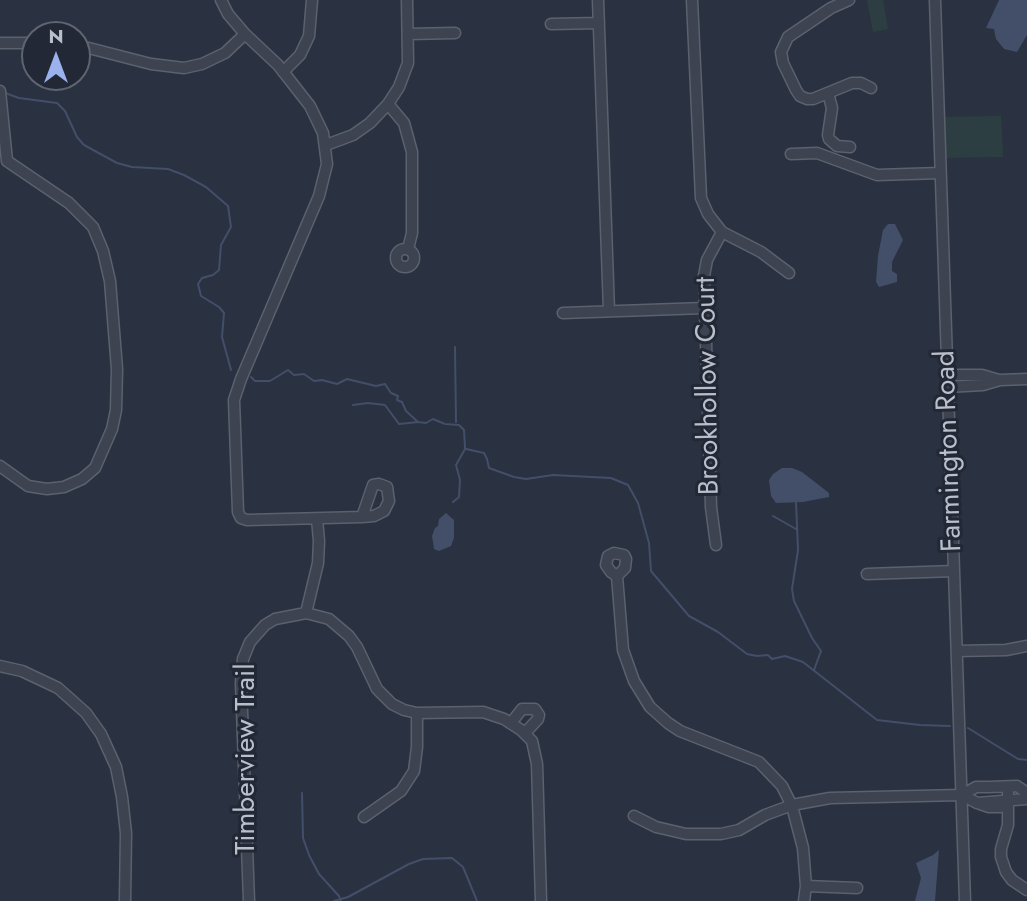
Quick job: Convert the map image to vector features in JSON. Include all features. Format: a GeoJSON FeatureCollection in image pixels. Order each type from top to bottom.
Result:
{"type":"FeatureCollection","features":[{"type":"Feature","properties":{"kind":"street"},"geometry":{"type":"LineString","coordinates":[[221,0],[228,15],[283,72],[310,106],[323,133],[327,164],[320,196],[234,400],[235,480],[239,515],[247,520],[362,517]]}},
{"type":"Feature","properties":{"kind":"street"},"geometry":{"type":"LineString","coordinates":[[283,72],[300,55],[309,36],[312,0]]}},
{"type":"Feature","properties":{"kind":"street"},"geometry":{"type":"LineString","coordinates":[[326,145],[353,135],[370,123],[399,87],[406,70],[408,0]]}},
{"type":"Feature","properties":{"kind":"street"},"geometry":{"type":"LineString","coordinates":[[598,0],[609,312]]}},
{"type":"Feature","properties":{"kind":"street"},"geometry":{"type":"LineString","coordinates":[[692,0],[699,190],[708,214],[722,232],[761,252],[789,273]]}},
{"type":"Feature","properties":{"kind":"street"},"geometry":{"type":"LineString","coordinates":[[849,0],[828,4],[788,37],[781,52],[783,63],[800,96],[813,99],[852,83],[861,83],[871,88]]}},
{"type":"Feature","properties":{"kind":"street","name":"Farmington Road"},"geometry":{"type":"LineString","coordinates":[[935,0],[965,901]]}},
{"type":"Feature","properties":{"kind":"street"},"geometry":{"type":"LineString","coordinates":[[551,24],[599,23]]}},
{"type":"Feature","properties":{"kind":"street"},"geometry":{"type":"LineString","coordinates":[[408,34],[454,33]]}},
{"type":"Feature","properties":{"kind":"street"},"geometry":{"type":"LineString","coordinates":[[91,49],[151,64],[184,68],[202,64],[225,53],[245,34]]}},
{"type":"Feature","properties":{"kind":"street"},"geometry":{"type":"LineString","coordinates":[[0,43],[21,43]]}},
{"type":"Feature","properties":{"kind":"street"},"geometry":{"type":"LineString","coordinates":[[0,91],[3,162],[69,203],[93,227],[103,251],[110,281],[117,369],[116,410],[112,429],[95,468],[82,479],[64,487],[47,489],[28,486],[0,466]]}},
{"type":"Feature","properties":{"kind":"street"},"geometry":{"type":"LineString","coordinates":[[828,93],[832,108],[829,139],[837,146],[850,147]]}},
{"type":"Feature","properties":{"kind":"street"},"geometry":{"type":"LineString","coordinates":[[388,104],[404,123],[412,152],[412,233],[408,249]]}},
{"type":"Feature","properties":{"kind":"street"},"geometry":{"type":"LineString","coordinates":[[791,154],[817,153],[877,175],[940,173]]}},
{"type":"Feature","properties":{"kind":"street","name":"Brookhollow Court"},"geometry":{"type":"LineString","coordinates":[[716,545],[711,507],[704,309],[705,268],[722,232]]}},
{"type":"Feature","properties":{"kind":"street"},"geometry":{"type":"LineString","coordinates":[[563,313],[704,309]]}},
{"type":"Feature","properties":{"kind":"street"},"geometry":{"type":"LineString","coordinates":[[947,381],[983,385],[1000,380],[1027,379]]}},
{"type":"Feature","properties":{"kind":"street"},"geometry":{"type":"LineString","coordinates":[[317,519],[318,563],[306,613],[329,619],[339,627],[357,647],[377,689],[392,704],[417,713],[484,712],[511,723],[532,741],[537,764],[541,901]]}},
{"type":"Feature","properties":{"kind":"street"},"geometry":{"type":"LineString","coordinates":[[867,574],[954,571]]}},
{"type":"Feature","properties":{"kind":"street"},"geometry":{"type":"LineString","coordinates":[[617,576],[623,650],[634,681],[650,706],[680,731],[759,762],[782,786],[792,804],[803,848],[806,887],[804,901]]}},
{"type":"Feature","properties":{"kind":"street","name":"Timberview Trail"},"geometry":{"type":"LineString","coordinates":[[249,901],[241,684],[243,659],[250,642],[265,625],[275,619],[306,613]]}},
{"type":"Feature","properties":{"kind":"street"},"geometry":{"type":"LineString","coordinates":[[957,651],[1006,650],[1027,646]]}},
{"type":"Feature","properties":{"kind":"street"},"geometry":{"type":"LineString","coordinates":[[0,666],[22,671],[58,688],[86,713],[101,734],[116,767],[122,797],[126,832],[125,901]]}},
{"type":"Feature","properties":{"kind":"street"},"geometry":{"type":"LineString","coordinates":[[511,723],[522,709],[535,709],[539,715],[538,719],[525,733]]}},
{"type":"Feature","properties":{"kind":"street"},"geometry":{"type":"LineString","coordinates":[[364,817],[401,791],[414,771],[417,713]]}},
{"type":"Feature","properties":{"kind":"street"},"geometry":{"type":"LineString","coordinates":[[634,816],[656,827],[686,834],[721,835],[739,830],[792,804],[830,798],[962,795],[976,788],[1017,786],[1027,796],[1008,802],[1002,807],[989,807],[962,795]]}},
{"type":"Feature","properties":{"kind":"street"},"geometry":{"type":"LineString","coordinates":[[1008,787],[1008,825],[1001,849],[1002,864],[1012,880],[1027,890]]}},
{"type":"Feature","properties":{"kind":"street"},"geometry":{"type":"LineString","coordinates":[[806,887],[857,888]]}},
{"type":"Feature","properties":{"kind":"shaded area"},"geometry":{"type":"Polygon","coordinates":[[[867,0],[883,0],[888,29],[873,32],[867,0]]]}},
{"type":"Feature","properties":{"kind":"shaded area"},"geometry":{"type":"Polygon","coordinates":[[[1001,116],[1003,157],[943,158],[942,117],[1001,116]]]}},
{"type":"Feature","properties":{"kind":"water"},"geometry":{"type":"Polygon","coordinates":[[[999,0],[1027,0],[1027,35],[1017,52],[1004,49],[996,39],[994,29],[986,28],[999,0]]]}},
{"type":"Feature","properties":{"kind":"water"},"geometry":{"type":"Polygon","coordinates":[[[888,224],[895,224],[903,240],[892,262],[892,271],[897,274],[897,282],[879,287],[876,282],[878,256],[883,230],[888,224]]]}},
{"type":"Feature","properties":{"kind":"water"},"geometry":{"type":"Polygon","coordinates":[[[782,468],[802,472],[829,493],[829,497],[776,503],[771,496],[769,480],[782,468]]]}},
{"type":"Feature","properties":{"kind":"water"},"geometry":{"type":"Polygon","coordinates":[[[446,513],[454,520],[454,538],[451,546],[439,551],[434,549],[432,536],[439,519],[446,513]]]}},
{"type":"Feature","properties":{"kind":"water"},"geometry":{"type":"Polygon","coordinates":[[[939,850],[935,901],[915,901],[921,878],[916,863],[939,850]]]}},
{"type":"Feature","properties":{"kind":"waterway"},"geometry":{"type":"LineString","coordinates":[[5,93],[19,98],[57,103],[65,111],[77,137],[84,145],[117,163],[132,167],[168,169],[184,175],[206,187],[228,206],[231,227],[221,245],[219,270],[202,278],[198,284],[201,296],[224,313],[222,337],[231,370]]}},
{"type":"Feature","properties":{"kind":"waterway"},"geometry":{"type":"LineString","coordinates":[[455,347],[456,422]]}},
{"type":"Feature","properties":{"kind":"waterway"},"geometry":{"type":"LineString","coordinates":[[251,377],[255,381],[270,381],[288,370],[294,375],[304,374],[314,381],[337,384],[347,379],[376,386],[385,384],[418,422]]}},
{"type":"Feature","properties":{"kind":"waterway"},"geometry":{"type":"LineString","coordinates":[[353,405],[385,405],[399,424],[426,423],[433,419],[445,424],[459,425],[464,430],[465,448]]}},
{"type":"Feature","properties":{"kind":"waterway"},"geometry":{"type":"LineString","coordinates":[[453,502],[459,497],[460,480],[456,465],[465,449]]}},
{"type":"Feature","properties":{"kind":"waterway"},"geometry":{"type":"LineString","coordinates":[[466,449],[484,453],[489,468],[514,477],[526,479],[553,475],[611,478],[628,485],[638,503],[649,543],[651,571],[689,616],[718,632],[747,654],[768,655],[772,659],[785,656],[803,662],[877,720],[950,726]]}},
{"type":"Feature","properties":{"kind":"waterway"},"geometry":{"type":"LineString","coordinates":[[796,502],[798,550],[792,589],[794,601],[821,651],[814,670]]}},
{"type":"Feature","properties":{"kind":"waterway"},"geometry":{"type":"LineString","coordinates":[[773,516],[796,529]]}},
{"type":"Feature","properties":{"kind":"waterway"},"geometry":{"type":"LineString","coordinates":[[968,728],[1018,759],[1027,760]]}},
{"type":"Feature","properties":{"kind":"waterway"},"geometry":{"type":"LineString","coordinates":[[302,793],[303,838],[309,855],[319,874],[341,901]]}},
{"type":"Feature","properties":{"kind":"waterway"},"geometry":{"type":"LineString","coordinates":[[334,901],[348,897],[409,864],[423,859],[452,858],[463,867],[477,901]]}}]}
